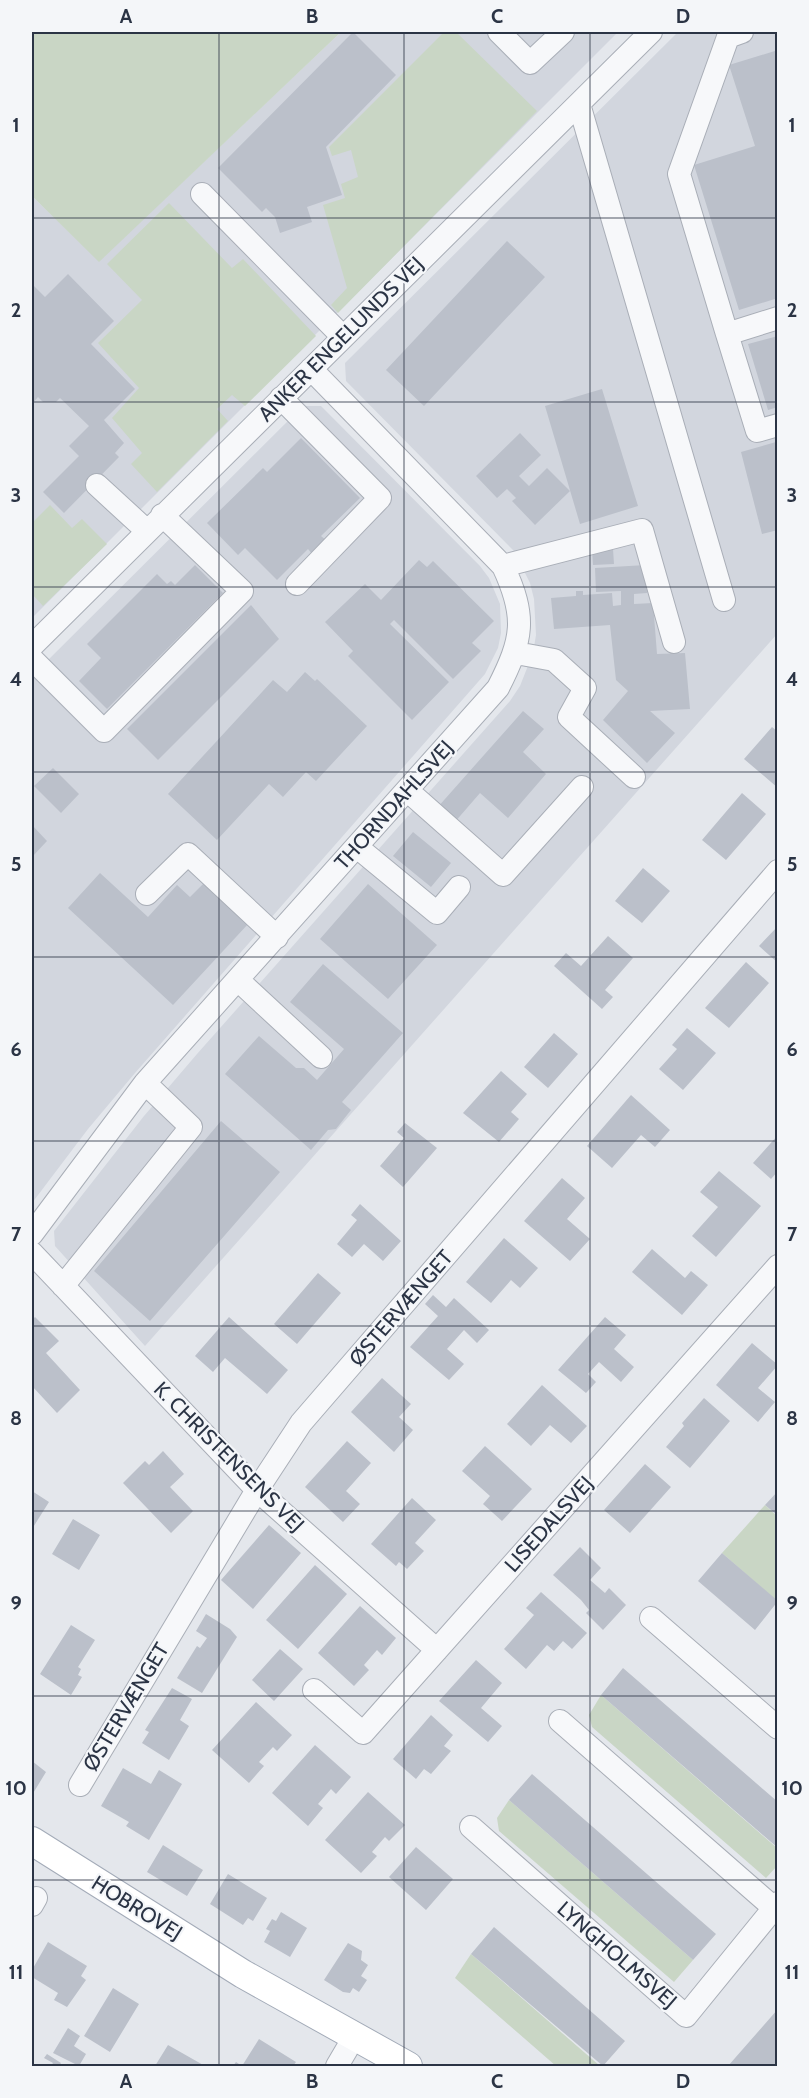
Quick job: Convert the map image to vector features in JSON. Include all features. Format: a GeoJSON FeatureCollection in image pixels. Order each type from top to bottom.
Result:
{"type":"FeatureCollection","features":[{"type":"Feature","properties":{"kind":"main road","name":"HOBROVEJ"},"geometry":{"type":"LineString","coordinates":[[32,1841],[243,1974],[408,2067]]}},
{"type":"Feature","properties":{"kind":"main road","name":"HOBROVEJ"},"geometry":{"type":"LineString","coordinates":[[243,1974],[342,2058],[372,2067]]}},
{"type":"Feature","properties":{"kind":"street"},"geometry":{"type":"LineString","coordinates":[[499,32],[530,63],[563,32]]}},
{"type":"Feature","properties":{"kind":"street","name":"ANKER ENGELUNDS VEJ"},"geometry":{"type":"LineString","coordinates":[[32,646],[651,32]]}},
{"type":"Feature","properties":{"kind":"street"},"geometry":{"type":"LineString","coordinates":[[742,32],[728,37],[679,174],[757,431],[777,425]]}},
{"type":"Feature","properties":{"kind":"street"},"geometry":{"type":"LineString","coordinates":[[579,104],[724,600]]}},
{"type":"Feature","properties":{"kind":"street"},"geometry":{"type":"LineString","coordinates":[[202,194],[343,337]]}},
{"type":"Feature","properties":{"kind":"street"},"geometry":{"type":"LineString","coordinates":[[727,334],[777,318]]}},
{"type":"Feature","properties":{"kind":"street","name":"THORNDAHLSVEJ"},"geometry":{"type":"LineString","coordinates":[[32,1234],[145,1083],[239,981],[498,688],[516,653],[519,628],[517,594],[503,566],[311,369]]}},
{"type":"Feature","properties":{"kind":"street"},"geometry":{"type":"LineString","coordinates":[[281,398],[380,498],[297,584]]}},
{"type":"Feature","properties":{"kind":"street"},"geometry":{"type":"LineString","coordinates":[[32,659],[104,731],[242,591],[154,523],[97,485]]}},
{"type":"Feature","properties":{"kind":"street"},"geometry":{"type":"LineString","coordinates":[[503,566],[642,530],[674,642]]}},
{"type":"Feature","properties":{"kind":"street"},"geometry":{"type":"LineString","coordinates":[[516,653],[554,660],[585,688],[568,717],[634,777]]}},
{"type":"Feature","properties":{"kind":"street"},"geometry":{"type":"LineString","coordinates":[[408,791],[503,875],[582,787]]}},
{"type":"Feature","properties":{"kind":"street"},"geometry":{"type":"LineString","coordinates":[[357,847],[437,913],[459,887]]}},
{"type":"Feature","properties":{"kind":"street"},"geometry":{"type":"LineString","coordinates":[[147,894],[188,854],[277,937]]}},
{"type":"Feature","properties":{"kind":"street","name":"ØSTERVÆNGET"},"geometry":{"type":"LineString","coordinates":[[80,1785],[257,1490],[301,1423],[777,871]]}},
{"type":"Feature","properties":{"kind":"street"},"geometry":{"type":"LineString","coordinates":[[239,981],[321,1057]]}},
{"type":"Feature","properties":{"kind":"street"},"geometry":{"type":"LineString","coordinates":[[63,1286],[191,1127],[145,1083]]}},
{"type":"Feature","properties":{"kind":"street","name":"K. CHRISTENSENS VEJ"},"geometry":{"type":"LineString","coordinates":[[32,1253],[257,1490],[437,1650]]}},
{"type":"Feature","properties":{"kind":"street","name":"LISEDALSVEJ"},"geometry":{"type":"LineString","coordinates":[[314,1690],[363,1733],[777,1266]]}},
{"type":"Feature","properties":{"kind":"street"},"geometry":{"type":"LineString","coordinates":[[651,1618],[777,1728]]}},
{"type":"Feature","properties":{"kind":"street","name":"LYNGHOLMSVEJ"},"geometry":{"type":"LineString","coordinates":[[471,1827],[686,2016],[776,1906],[560,1721]]}},
{"type":"Feature","properties":{"kind":"shaded area"},"geometry":{"type":"Polygon","coordinates":[[[341,32],[618,32],[32,618],[32,196],[99,261],[341,32]]]}},
{"type":"Feature","properties":{"kind":"shaded area"},"geometry":{"type":"Polygon","coordinates":[[[678,32],[777,32],[777,634],[145,1346],[55,1246],[54,1231],[144,1116],[197,1054],[510,701],[520,686],[533,653],[536,635],[534,599],[530,583],[514,551],[346,381],[345,363],[678,32]]]}},
{"type":"Feature","properties":{"kind":"shaded area"},"geometry":{"type":"Polygon","coordinates":[[[303,406],[321,406],[480,566],[489,578],[500,604],[501,633],[498,648],[485,674],[135,1073],[88,1129],[32,1203],[32,676],[303,406]]]}},
{"type":"Feature","properties":{"kind":"green space"},"geometry":{"type":"Polygon","coordinates":[[[32,32],[341,32],[99,262],[32,196],[32,32]]]}},
{"type":"Feature","properties":{"kind":"green space"},"geometry":{"type":"Polygon","coordinates":[[[444,32],[456,32],[537,111],[338,313],[331,305],[347,288],[323,205],[345,198],[341,184],[358,177],[351,150],[332,156],[329,147],[444,32]]]}},
{"type":"Feature","properties":{"kind":"green space"},"geometry":{"type":"Polygon","coordinates":[[[169,203],[232,268],[243,259],[316,336],[245,406],[232,395],[217,409],[228,421],[157,492],[131,464],[142,453],[112,418],[139,388],[98,343],[142,300],[107,264],[169,203]]]}},
{"type":"Feature","properties":{"kind":"green space"},"geometry":{"type":"Polygon","coordinates":[[[50,505],[72,528],[82,519],[107,544],[43,606],[32,594],[32,523],[50,505]]]}},
{"type":"Feature","properties":{"kind":"green space"},"geometry":{"type":"Polygon","coordinates":[[[765,1505],[777,1516],[777,1601],[722,1553],[765,1505]]]}},
{"type":"Feature","properties":{"kind":"green space"},"geometry":{"type":"Polygon","coordinates":[[[601,1695],[777,1848],[777,1866],[766,1878],[592,1727],[589,1715],[601,1695]]]}},
{"type":"Feature","properties":{"kind":"green space"},"geometry":{"type":"Polygon","coordinates":[[[509,1800],[693,1960],[674,1982],[499,1831],[497,1818],[509,1800]]]}},
{"type":"Feature","properties":{"kind":"green space"},"geometry":{"type":"Polygon","coordinates":[[[471,1954],[600,2066],[556,2066],[455,1978],[471,1954]]]}},
{"type":"Feature","properties":{"kind":"building"},"geometry":{"type":"Polygon","coordinates":[[[353,32],[396,75],[326,147],[342,195],[307,207],[312,222],[280,233],[275,217],[266,208],[262,212],[218,168],[353,32]]]}},
{"type":"Feature","properties":{"kind":"building"},"geometry":{"type":"Polygon","coordinates":[[[778,50],[778,298],[739,310],[694,165],[755,146],[729,65],[778,50]]]}},
{"type":"Feature","properties":{"kind":"building"},"geometry":{"type":"Polygon","coordinates":[[[507,241],[545,277],[424,406],[386,370],[507,241]]]}},
{"type":"Feature","properties":{"kind":"building"},"geometry":{"type":"Polygon","coordinates":[[[68,274],[114,321],[91,344],[135,389],[104,420],[124,443],[115,453],[119,457],[64,513],[43,492],[79,456],[69,446],[89,426],[60,398],[56,402],[43,402],[38,397],[32,404],[32,284],[45,297],[68,274]]]}},
{"type":"Feature","properties":{"kind":"building"},"geometry":{"type":"Polygon","coordinates":[[[778,336],[778,407],[768,410],[748,344],[778,336]]]}},
{"type":"Feature","properties":{"kind":"building"},"geometry":{"type":"Polygon","coordinates":[[[602,389],[638,506],[580,524],[545,406],[602,389]]]}},
{"type":"Feature","properties":{"kind":"building"},"geometry":{"type":"Polygon","coordinates":[[[520,433],[541,455],[519,476],[529,486],[547,468],[570,491],[535,525],[512,501],[516,498],[507,489],[497,498],[476,476],[520,433]]]}},
{"type":"Feature","properties":{"kind":"building"},"geometry":{"type":"Polygon","coordinates":[[[301,438],[360,498],[321,536],[327,541],[313,555],[308,549],[277,580],[245,548],[238,555],[207,523],[263,468],[267,472],[301,438]]]}},
{"type":"Feature","properties":{"kind":"building"},"geometry":{"type":"Polygon","coordinates":[[[776,442],[778,530],[762,534],[741,452],[776,442]]]}},
{"type":"Feature","properties":{"kind":"building"},"geometry":{"type":"Polygon","coordinates":[[[613,549],[614,564],[593,565],[592,550],[613,549]]]}},
{"type":"Feature","properties":{"kind":"building"},"geometry":{"type":"Polygon","coordinates":[[[419,560],[427,567],[433,561],[494,621],[472,643],[481,651],[453,679],[394,620],[390,624],[449,682],[412,720],[348,656],[353,651],[325,622],[365,584],[381,600],[419,560]]]}},
{"type":"Feature","properties":{"kind":"building"},"geometry":{"type":"Polygon","coordinates":[[[195,565],[223,593],[107,709],[79,681],[101,658],[87,644],[157,574],[167,584],[171,581],[175,585],[195,565]]]}},
{"type":"Feature","properties":{"kind":"building"},"geometry":{"type":"Polygon","coordinates":[[[646,565],[647,593],[634,594],[634,604],[653,603],[657,654],[685,653],[690,709],[650,711],[675,733],[647,763],[603,720],[628,691],[616,680],[610,625],[554,629],[551,598],[576,596],[576,591],[583,591],[583,595],[612,593],[613,606],[621,605],[621,591],[596,592],[595,568],[646,565]]]}},
{"type":"Feature","properties":{"kind":"building"},"geometry":{"type":"Polygon","coordinates":[[[251,605],[279,639],[158,760],[127,729],[251,605]]]}},
{"type":"Feature","properties":{"kind":"building"},"geometry":{"type":"Polygon","coordinates":[[[305,672],[315,681],[317,679],[367,726],[316,781],[306,772],[283,797],[269,784],[217,840],[168,794],[273,680],[287,692],[305,672]]]}},
{"type":"Feature","properties":{"kind":"building"},"geometry":{"type":"Polygon","coordinates":[[[523,711],[544,729],[523,752],[546,774],[508,818],[480,793],[454,823],[437,808],[523,711]]]}},
{"type":"Feature","properties":{"kind":"building"},"geometry":{"type":"Polygon","coordinates":[[[772,727],[778,732],[778,788],[744,759],[772,727]]]}},
{"type":"Feature","properties":{"kind":"building"},"geometry":{"type":"Polygon","coordinates":[[[53,768],[79,794],[61,813],[34,786],[53,768]]]}},
{"type":"Feature","properties":{"kind":"building"},"geometry":{"type":"Polygon","coordinates":[[[742,793],[766,814],[726,860],[702,840],[742,793]]]}},
{"type":"Feature","properties":{"kind":"building"},"geometry":{"type":"Polygon","coordinates":[[[32,825],[47,841],[32,857],[32,825]]]}},
{"type":"Feature","properties":{"kind":"building"},"geometry":{"type":"Polygon","coordinates":[[[413,832],[451,863],[431,887],[393,856],[413,832]]]}},
{"type":"Feature","properties":{"kind":"building"},"geometry":{"type":"Polygon","coordinates":[[[643,868],[670,891],[642,923],[615,901],[643,868]]]}},
{"type":"Feature","properties":{"kind":"building"},"geometry":{"type":"Polygon","coordinates":[[[100,873],[148,917],[177,885],[190,897],[205,882],[249,923],[173,1005],[68,908],[100,873]]]}},
{"type":"Feature","properties":{"kind":"building"},"geometry":{"type":"Polygon","coordinates":[[[368,884],[437,945],[388,999],[320,939],[368,884]]]}},
{"type":"Feature","properties":{"kind":"building"},"geometry":{"type":"Polygon","coordinates":[[[778,926],[778,963],[759,946],[778,926]]]}},
{"type":"Feature","properties":{"kind":"building"},"geometry":{"type":"Polygon","coordinates":[[[608,936],[633,958],[605,990],[613,997],[602,1009],[554,966],[566,953],[581,966],[608,936]]]}},
{"type":"Feature","properties":{"kind":"building"},"geometry":{"type":"Polygon","coordinates":[[[746,962],[769,983],[729,1028],[705,1008],[746,962]]]}},
{"type":"Feature","properties":{"kind":"building"},"geometry":{"type":"Polygon","coordinates":[[[323,964],[403,1033],[342,1102],[351,1110],[336,1129],[328,1130],[311,1150],[225,1074],[259,1036],[296,1068],[304,1068],[317,1080],[344,1049],[290,1002],[323,964]]]}},
{"type":"Feature","properties":{"kind":"building"},"geometry":{"type":"Polygon","coordinates":[[[687,1028],[716,1053],[683,1090],[659,1069],[677,1049],[672,1045],[687,1028]]]}},
{"type":"Feature","properties":{"kind":"building"},"geometry":{"type":"Polygon","coordinates":[[[554,1033],[578,1054],[548,1088],[524,1067],[554,1033]]]}},
{"type":"Feature","properties":{"kind":"building"},"geometry":{"type":"Polygon","coordinates":[[[501,1071],[527,1094],[511,1112],[519,1119],[499,1142],[463,1113],[501,1071]]]}},
{"type":"Feature","properties":{"kind":"building"},"geometry":{"type":"Polygon","coordinates":[[[631,1095],[670,1130],[655,1147],[641,1135],[612,1168],[587,1146],[631,1095]]]}},
{"type":"Feature","properties":{"kind":"building"},"geometry":{"type":"Polygon","coordinates":[[[221,1121],[280,1172],[150,1321],[94,1271],[221,1121]]]}},
{"type":"Feature","properties":{"kind":"building"},"geometry":{"type":"Polygon","coordinates":[[[405,1123],[437,1148],[403,1187],[380,1166],[404,1138],[397,1132],[405,1123]]]}},
{"type":"Feature","properties":{"kind":"building"},"geometry":{"type":"Polygon","coordinates":[[[778,1135],[778,1171],[771,1179],[753,1163],[778,1135]]]}},
{"type":"Feature","properties":{"kind":"building"},"geometry":{"type":"Polygon","coordinates":[[[719,1171],[761,1206],[716,1257],[692,1236],[718,1207],[700,1192],[719,1171]]]}},
{"type":"Feature","properties":{"kind":"building"},"geometry":{"type":"Polygon","coordinates":[[[562,1178],[585,1198],[567,1219],[590,1239],[570,1261],[524,1221],[562,1178]]]}},
{"type":"Feature","properties":{"kind":"building"},"geometry":{"type":"Polygon","coordinates":[[[360,1204],[401,1241],[383,1261],[364,1244],[352,1257],[337,1244],[357,1220],[351,1215],[360,1204]]]}},
{"type":"Feature","properties":{"kind":"building"},"geometry":{"type":"Polygon","coordinates":[[[504,1238],[538,1268],[520,1288],[511,1280],[491,1303],[466,1282],[504,1238]]]}},
{"type":"Feature","properties":{"kind":"building"},"geometry":{"type":"Polygon","coordinates":[[[652,1249],[685,1278],[691,1271],[708,1285],[682,1315],[632,1272],[652,1249]]]}},
{"type":"Feature","properties":{"kind":"building"},"geometry":{"type":"Polygon","coordinates":[[[318,1273],[341,1293],[297,1344],[274,1324],[318,1273]]]}},
{"type":"Feature","properties":{"kind":"building"},"geometry":{"type":"Polygon","coordinates":[[[433,1295],[446,1307],[454,1298],[489,1330],[477,1343],[464,1330],[447,1349],[464,1364],[449,1380],[410,1347],[438,1316],[425,1304],[433,1295]]]}},
{"type":"Feature","properties":{"kind":"building"},"geometry":{"type":"Polygon","coordinates":[[[35,1317],[59,1341],[46,1353],[80,1390],[57,1413],[32,1386],[32,1320],[35,1317]]]}},
{"type":"Feature","properties":{"kind":"building"},"geometry":{"type":"Polygon","coordinates":[[[229,1317],[288,1370],[267,1394],[225,1358],[213,1372],[195,1356],[229,1317]]]}},
{"type":"Feature","properties":{"kind":"building"},"geometry":{"type":"Polygon","coordinates":[[[605,1317],[626,1335],[614,1349],[634,1367],[621,1382],[599,1362],[588,1374],[596,1382],[586,1393],[558,1370],[605,1317]]]}},
{"type":"Feature","properties":{"kind":"building"},"geometry":{"type":"Polygon","coordinates":[[[752,1343],[778,1365],[758,1388],[775,1402],[758,1422],[716,1385],[752,1343]]]}},
{"type":"Feature","properties":{"kind":"building"},"geometry":{"type":"Polygon","coordinates":[[[382,1378],[411,1404],[399,1417],[413,1430],[394,1452],[351,1412],[382,1378]]]}},
{"type":"Feature","properties":{"kind":"building"},"geometry":{"type":"Polygon","coordinates":[[[542,1385],[587,1426],[571,1443],[550,1425],[531,1446],[507,1424],[542,1385]]]}},
{"type":"Feature","properties":{"kind":"building"},"geometry":{"type":"Polygon","coordinates":[[[704,1398],[730,1421],[690,1468],[666,1447],[684,1426],[682,1423],[704,1398]]]}},
{"type":"Feature","properties":{"kind":"building"},"geometry":{"type":"Polygon","coordinates":[[[347,1441],[371,1463],[346,1491],[360,1504],[343,1522],[305,1487],[347,1441]]]}},
{"type":"Feature","properties":{"kind":"building"},"geometry":{"type":"Polygon","coordinates":[[[485,1446],[532,1489],[502,1521],[483,1504],[490,1496],[462,1471],[485,1446]]]}},
{"type":"Feature","properties":{"kind":"building"},"geometry":{"type":"Polygon","coordinates":[[[163,1451],[184,1474],[170,1487],[193,1511],[171,1533],[123,1483],[145,1461],[149,1465],[163,1451]]]}},
{"type":"Feature","properties":{"kind":"building"},"geometry":{"type":"Polygon","coordinates":[[[645,1464],[671,1487],[630,1533],[604,1510],[645,1464]]]}},
{"type":"Feature","properties":{"kind":"building"},"geometry":{"type":"Polygon","coordinates":[[[32,1491],[49,1502],[32,1529],[32,1491]]]}},
{"type":"Feature","properties":{"kind":"building"},"geometry":{"type":"Polygon","coordinates":[[[778,1491],[778,1516],[765,1505],[778,1491]]]}},
{"type":"Feature","properties":{"kind":"building"},"geometry":{"type":"Polygon","coordinates":[[[412,1498],[436,1520],[415,1543],[424,1551],[407,1569],[399,1562],[396,1566],[371,1544],[412,1498]]]}},
{"type":"Feature","properties":{"kind":"building"},"geometry":{"type":"Polygon","coordinates":[[[73,1519],[100,1535],[79,1570],[52,1554],[73,1519]]]}},
{"type":"Feature","properties":{"kind":"building"},"geometry":{"type":"Polygon","coordinates":[[[269,1525],[301,1553],[253,1609],[221,1580],[269,1525]]]}},
{"type":"Feature","properties":{"kind":"building"},"geometry":{"type":"Polygon","coordinates":[[[580,1547],[601,1568],[590,1580],[605,1593],[609,1588],[626,1605],[603,1630],[586,1613],[589,1610],[581,1600],[553,1575],[580,1547]]]}},
{"type":"Feature","properties":{"kind":"building"},"geometry":{"type":"Polygon","coordinates":[[[722,1553],[778,1601],[755,1630],[698,1581],[722,1553]]]}},
{"type":"Feature","properties":{"kind":"building"},"geometry":{"type":"Polygon","coordinates":[[[315,1565],[347,1594],[298,1649],[266,1620],[315,1565]]]}},
{"type":"Feature","properties":{"kind":"building"},"geometry":{"type":"Polygon","coordinates":[[[541,1592],[587,1633],[572,1649],[563,1641],[554,1651],[547,1645],[526,1669],[504,1649],[534,1615],[526,1608],[541,1592]]]}},
{"type":"Feature","properties":{"kind":"building"},"geometry":{"type":"Polygon","coordinates":[[[360,1606],[396,1638],[382,1655],[377,1650],[364,1665],[369,1670],[354,1686],[318,1653],[360,1606]]]}},
{"type":"Feature","properties":{"kind":"building"},"geometry":{"type":"Polygon","coordinates":[[[206,1614],[230,1629],[237,1637],[202,1693],[177,1678],[197,1646],[200,1648],[207,1638],[196,1631],[206,1614]]]}},
{"type":"Feature","properties":{"kind":"building"},"geometry":{"type":"Polygon","coordinates":[[[71,1625],[95,1640],[78,1667],[81,1669],[78,1675],[82,1677],[71,1695],[40,1674],[71,1625]]]}},
{"type":"Feature","properties":{"kind":"building"},"geometry":{"type":"Polygon","coordinates":[[[280,1649],[303,1669],[274,1701],[252,1680],[280,1649]]]}},
{"type":"Feature","properties":{"kind":"building"},"geometry":{"type":"Polygon","coordinates":[[[476,1660],[502,1683],[481,1708],[502,1726],[488,1742],[439,1701],[476,1660]]]}},
{"type":"Feature","properties":{"kind":"building"},"geometry":{"type":"Polygon","coordinates":[[[623,1668],[778,1802],[778,1848],[601,1695],[623,1668]]]}},
{"type":"Feature","properties":{"kind":"building"},"geometry":{"type":"Polygon","coordinates":[[[172,1688],[192,1699],[180,1720],[189,1726],[169,1760],[142,1743],[149,1732],[145,1730],[172,1688]]]}},
{"type":"Feature","properties":{"kind":"building"},"geometry":{"type":"Polygon","coordinates":[[[256,1702],[292,1735],[277,1751],[273,1747],[259,1762],[264,1766],[249,1783],[212,1750],[256,1702]]]}},
{"type":"Feature","properties":{"kind":"building"},"geometry":{"type":"Polygon","coordinates":[[[431,1715],[453,1735],[444,1746],[451,1751],[431,1774],[424,1769],[416,1779],[393,1759],[431,1715]]]}},
{"type":"Feature","properties":{"kind":"building"},"geometry":{"type":"Polygon","coordinates":[[[315,1745],[351,1777],[336,1794],[331,1789],[318,1804],[323,1808],[308,1826],[272,1793],[315,1745]]]}},
{"type":"Feature","properties":{"kind":"building"},"geometry":{"type":"Polygon","coordinates":[[[32,1761],[46,1772],[32,1795],[32,1761]]]}},
{"type":"Feature","properties":{"kind":"building"},"geometry":{"type":"Polygon","coordinates":[[[123,1768],[151,1784],[159,1770],[182,1784],[149,1840],[126,1826],[129,1822],[101,1806],[123,1768]]]}},
{"type":"Feature","properties":{"kind":"building"},"geometry":{"type":"Polygon","coordinates":[[[532,1774],[716,1934],[693,1960],[509,1800],[532,1774]]]}},
{"type":"Feature","properties":{"kind":"building"},"geometry":{"type":"Polygon","coordinates":[[[368,1792],[405,1825],[389,1841],[385,1837],[372,1852],[377,1856],[361,1873],[325,1840],[368,1792]]]}},
{"type":"Feature","properties":{"kind":"building"},"geometry":{"type":"Polygon","coordinates":[[[163,1845],[203,1870],[187,1896],[147,1872],[163,1845]]]}},
{"type":"Feature","properties":{"kind":"building"},"geometry":{"type":"Polygon","coordinates":[[[416,1847],[453,1879],[426,1910],[389,1877],[416,1847]]]}},
{"type":"Feature","properties":{"kind":"building"},"geometry":{"type":"Polygon","coordinates":[[[228,1874],[267,1898],[253,1921],[248,1918],[243,1925],[210,1904],[228,1874]]]}},
{"type":"Feature","properties":{"kind":"building"},"geometry":{"type":"Polygon","coordinates":[[[281,1912],[307,1928],[290,1957],[264,1942],[270,1931],[266,1929],[272,1919],[276,1921],[281,1912]]]}},
{"type":"Feature","properties":{"kind":"building"},"geometry":{"type":"Polygon","coordinates":[[[494,1927],[625,2041],[603,2066],[471,1954],[494,1927]]]}},
{"type":"Feature","properties":{"kind":"building"},"geometry":{"type":"Polygon","coordinates":[[[48,1942],[87,1966],[81,1976],[86,1980],[67,2007],[54,2000],[58,1993],[32,1977],[32,1970],[48,1942]]]}},
{"type":"Feature","properties":{"kind":"building"},"geometry":{"type":"Polygon","coordinates":[[[348,1943],[362,1951],[361,1960],[368,1965],[361,1976],[367,1980],[359,1992],[353,1988],[350,1993],[343,1992],[324,1980],[348,1943]]]}},
{"type":"Feature","properties":{"kind":"building"},"geometry":{"type":"Polygon","coordinates":[[[113,1988],[139,2004],[110,2052],[84,2036],[113,1988]]]}},
{"type":"Feature","properties":{"kind":"building"},"geometry":{"type":"Polygon","coordinates":[[[778,2009],[778,2063],[775,2066],[728,2066],[778,2009]]]}},
{"type":"Feature","properties":{"kind":"building"},"geometry":{"type":"Polygon","coordinates":[[[68,2028],[80,2036],[74,2046],[86,2054],[79,2066],[53,2053],[68,2028]]]}},
{"type":"Feature","properties":{"kind":"building"},"geometry":{"type":"Polygon","coordinates":[[[259,2039],[296,2062],[293,2066],[242,2066],[259,2039]]]}},
{"type":"Feature","properties":{"kind":"building"},"geometry":{"type":"Polygon","coordinates":[[[168,2045],[205,2066],[155,2066],[168,2045]]]}},
{"type":"Feature","properties":{"kind":"building"},"geometry":{"type":"Polygon","coordinates":[[[47,2054],[61,2063],[59,2066],[51,2066],[53,2063],[44,2058],[47,2054]]]}}]}
